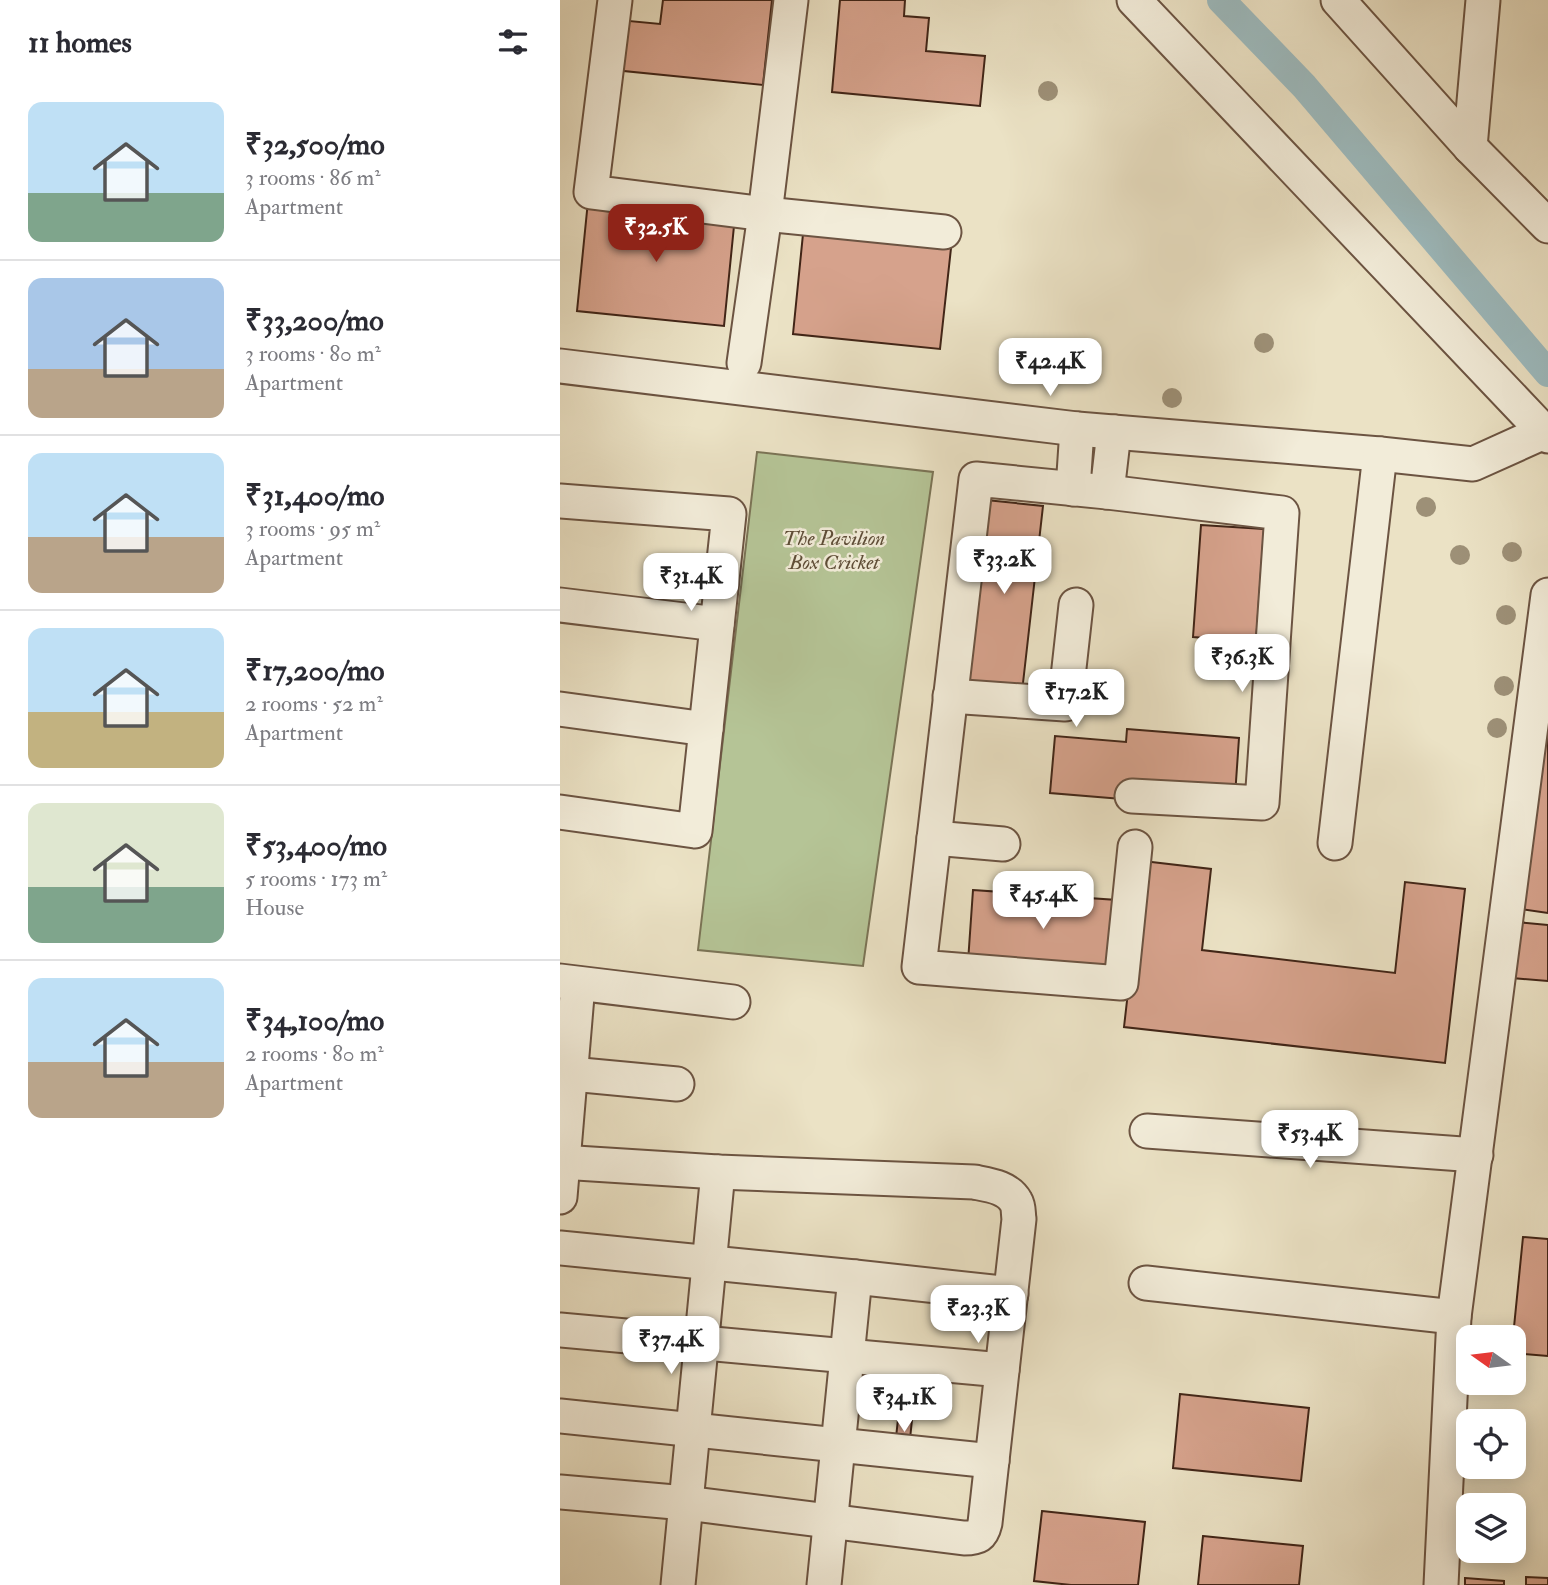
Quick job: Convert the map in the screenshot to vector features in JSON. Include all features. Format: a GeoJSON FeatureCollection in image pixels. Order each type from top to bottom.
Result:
{"type":"FeatureCollection","features":[{"type":"Feature","properties":{"kind":"street"},"geometry":{"type":"LineString","coordinates":[[615,0],[591,192],[765,214],[943,232]]}},
{"type":"Feature","properties":{"kind":"street"},"geometry":{"type":"LineString","coordinates":[[744,363],[791,0]]}},
{"type":"Feature","properties":{"kind":"street"},"geometry":{"type":"LineString","coordinates":[[1134,0],[1546,434],[1473,464],[1380,454],[1110,462],[1074,475],[976,479],[919,967],[1121,984],[1135,846]]}},
{"type":"Feature","properties":{"kind":"street"},"geometry":{"type":"LineString","coordinates":[[1338,0],[1470,147],[1548,226]]}},
{"type":"Feature","properties":{"kind":"street"},"geometry":{"type":"LineString","coordinates":[[1470,147],[1483,0]]}},
{"type":"Feature","properties":{"kind":"street"},"geometry":{"type":"LineString","coordinates":[[560,366],[1077,429],[1110,462],[1282,513],[1262,803],[1132,796]]}},
{"type":"Feature","properties":{"kind":"street"},"geometry":{"type":"LineString","coordinates":[[1074,475],[1077,429]]}},
{"type":"Feature","properties":{"kind":"street"},"geometry":{"type":"LineString","coordinates":[[1335,843],[1380,454]]}},
{"type":"Feature","properties":{"kind":"street"},"geometry":{"type":"LineString","coordinates":[[560,501],[729,514],[695,831],[560,812]]}},
{"type":"Feature","properties":{"kind":"street"},"geometry":{"type":"LineString","coordinates":[[1441,1585],[1454,1317],[1548,594]]}},
{"type":"Feature","properties":{"kind":"street"},"geometry":{"type":"LineString","coordinates":[[560,605],[717,624]]}},
{"type":"Feature","properties":{"kind":"street"},"geometry":{"type":"LineString","coordinates":[[950,696],[1065,704],[1076,605]]}},
{"type":"Feature","properties":{"kind":"street"},"geometry":{"type":"LineString","coordinates":[[560,709],[706,729]]}},
{"type":"Feature","properties":{"kind":"street"},"geometry":{"type":"LineString","coordinates":[[934,838],[1003,844]]}},
{"type":"Feature","properties":{"kind":"street"},"geometry":{"type":"LineString","coordinates":[[560,1197],[569,983],[733,1002]]}},
{"type":"Feature","properties":{"kind":"street"},"geometry":{"type":"LineString","coordinates":[[565,1073],[677,1084]]}},
{"type":"Feature","properties":{"kind":"street"},"geometry":{"type":"LineString","coordinates":[[1147,1131],[1476,1155]]}},
{"type":"Feature","properties":{"kind":"street"},"geometry":{"type":"LineString","coordinates":[[560,1492],[686,1503],[976,1538],[983,1533],[985,1523],[1019,1219],[1018,1203],[1010,1195],[996,1186],[974,1182],[718,1172],[562,1162]]}},
{"type":"Feature","properties":{"kind":"street"},"geometry":{"type":"LineString","coordinates":[[678,1585],[718,1172]]}},
{"type":"Feature","properties":{"kind":"street"},"geometry":{"type":"LineString","coordinates":[[560,1248],[1011,1294]]}},
{"type":"Feature","properties":{"kind":"street"},"geometry":{"type":"LineString","coordinates":[[824,1585],[855,1277]]}},
{"type":"Feature","properties":{"kind":"street"},"geometry":{"type":"LineString","coordinates":[[1146,1283],[1454,1317]]}},
{"type":"Feature","properties":{"kind":"street"},"geometry":{"type":"LineString","coordinates":[[560,1330],[1002,1370]]}},
{"type":"Feature","properties":{"kind":"street"},"geometry":{"type":"LineString","coordinates":[[560,1416],[992,1461]]}},
{"type":"Feature","properties":{"kind":"green space","name":"The Pavilion Box Cricket"},"geometry":{"type":"Polygon","coordinates":[[[757,452],[933,472],[863,966],[698,950],[757,452]]]}},
{"type":"Feature","properties":{"kind":"building"},"geometry":{"type":"Polygon","coordinates":[[[663,0],[772,0],[763,85],[614,70],[619,20],[660,24],[663,0]]]}},
{"type":"Feature","properties":{"kind":"building"},"geometry":{"type":"Polygon","coordinates":[[[840,0],[905,0],[904,16],[929,18],[926,51],[985,56],[980,106],[832,92],[840,0]]]}},
{"type":"Feature","properties":{"kind":"building"},"geometry":{"type":"Polygon","coordinates":[[[588,201],[735,216],[724,326],[577,311],[588,201]]]}},
{"type":"Feature","properties":{"kind":"building"},"geometry":{"type":"Polygon","coordinates":[[[804,224],[952,239],[940,349],[793,334],[804,224]]]}},
{"type":"Feature","properties":{"kind":"building"},"geometry":{"type":"Polygon","coordinates":[[[986,500],[1043,506],[1022,692],[966,685],[986,500]]]}},
{"type":"Feature","properties":{"kind":"building"},"geometry":{"type":"Polygon","coordinates":[[[1201,525],[1264,529],[1256,642],[1193,637],[1201,525]]]}},
{"type":"Feature","properties":{"kind":"building"},"geometry":{"type":"Polygon","coordinates":[[[1548,698],[1548,913],[1521,909],[1548,698]]]}},
{"type":"Feature","properties":{"kind":"building"},"geometry":{"type":"Polygon","coordinates":[[[1127,729],[1239,738],[1235,796],[1122,799],[1050,793],[1055,736],[1126,742],[1127,729]]]}},
{"type":"Feature","properties":{"kind":"building"},"geometry":{"type":"Polygon","coordinates":[[[1143,861],[1211,869],[1202,950],[1395,973],[1405,882],[1465,889],[1445,1063],[1124,1027],[1143,861]]]}},
{"type":"Feature","properties":{"kind":"building"},"geometry":{"type":"Polygon","coordinates":[[[973,890],[1117,900],[1113,971],[968,962],[973,890]]]}},
{"type":"Feature","properties":{"kind":"building"},"geometry":{"type":"Polygon","coordinates":[[[1517,922],[1548,925],[1548,981],[1512,978],[1517,922]]]}},
{"type":"Feature","properties":{"kind":"building"},"geometry":{"type":"Polygon","coordinates":[[[1523,1237],[1548,1239],[1548,1356],[1526,1354],[1526,1325],[1514,1325],[1523,1237]]]}},
{"type":"Feature","properties":{"kind":"building"},"geometry":{"type":"Polygon","coordinates":[[[1180,1394],[1309,1408],[1301,1481],[1173,1468],[1180,1394]]]}},
{"type":"Feature","properties":{"kind":"building"},"geometry":{"type":"Polygon","coordinates":[[[898,1419],[912,1420],[909,1448],[895,1447],[898,1419]]]}},
{"type":"Feature","properties":{"kind":"building"},"geometry":{"type":"Polygon","coordinates":[[[1042,1511],[1145,1522],[1138,1585],[1071,1585],[1034,1581],[1042,1511]]]}},
{"type":"Feature","properties":{"kind":"building"},"geometry":{"type":"Polygon","coordinates":[[[1203,1536],[1303,1546],[1299,1585],[1198,1585],[1203,1536]]]}},
{"type":"Feature","properties":{"kind":"building"},"geometry":{"type":"Polygon","coordinates":[[[1526,1577],[1548,1578],[1548,1585],[1526,1585],[1526,1577]]]}},
{"type":"Feature","properties":{"kind":"building"},"geometry":{"type":"Polygon","coordinates":[[[1465,1578],[1504,1581],[1504,1585],[1465,1585],[1465,1578]]]}},
{"type":"Feature","properties":{"kind":"waterway"},"geometry":{"type":"LineString","coordinates":[[1221,0],[1304,86],[1548,373]]}}]}
